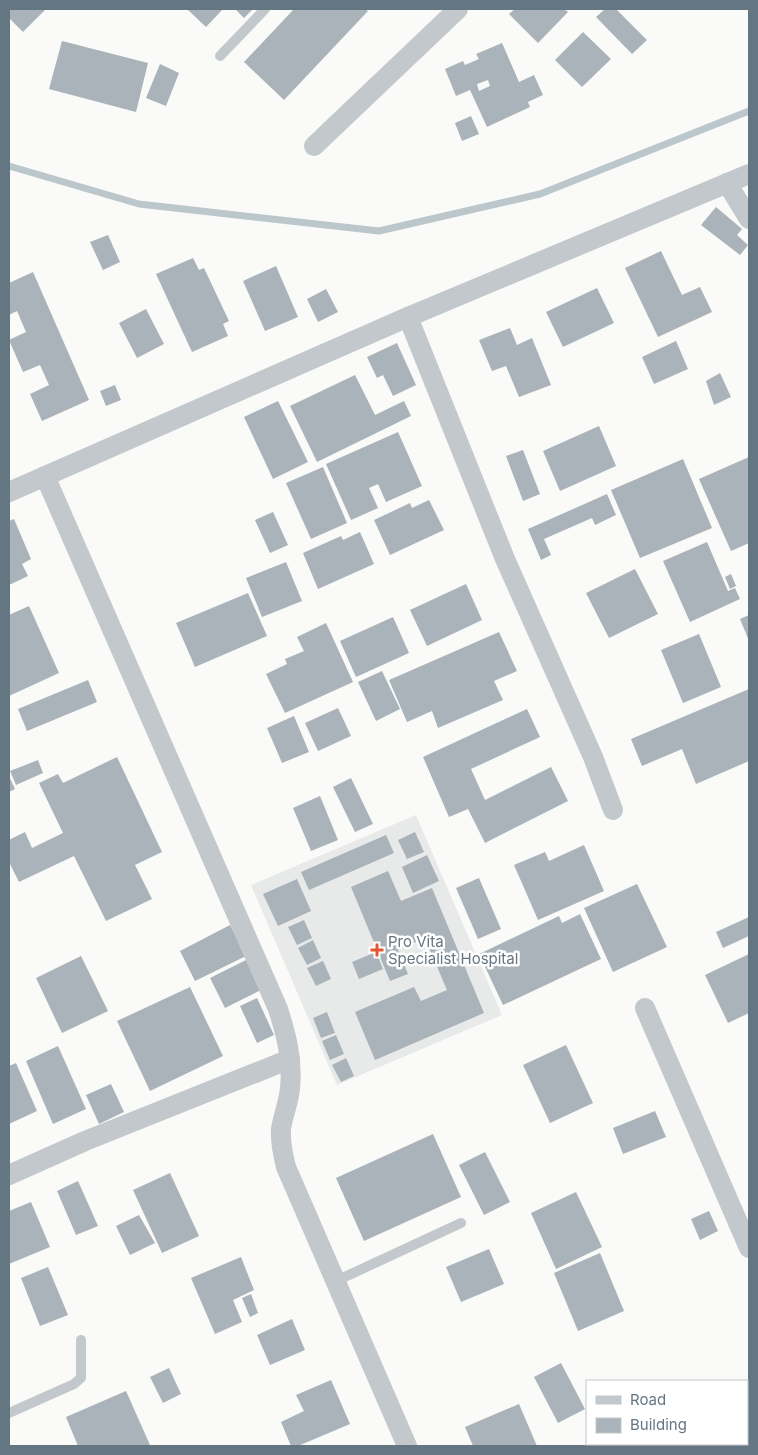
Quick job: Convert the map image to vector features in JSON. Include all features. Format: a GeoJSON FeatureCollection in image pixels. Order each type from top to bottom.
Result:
{"type":"FeatureCollection","features":[{"type":"Feature","properties":{"kind":"street"},"geometry":{"type":"LineString","coordinates":[[314,146],[458,9]]}},
{"type":"Feature","properties":{"kind":"street"},"geometry":{"type":"LineString","coordinates":[[9,492],[408,317],[749,174]]}},
{"type":"Feature","properties":{"kind":"street"},"geometry":{"type":"LineString","coordinates":[[727,183],[749,219]]}},
{"type":"Feature","properties":{"kind":"street"},"geometry":{"type":"LineString","coordinates":[[408,317],[505,559],[593,757],[614,810]]}},
{"type":"Feature","properties":{"kind":"street"},"geometry":{"type":"LineString","coordinates":[[45,476],[267,980],[286,1032],[290,1059],[290,1088],[282,1129],[282,1148],[286,1167],[407,1446]]}},
{"type":"Feature","properties":{"kind":"street"},"geometry":{"type":"LineString","coordinates":[[645,1008],[749,1248]]}},
{"type":"Feature","properties":{"kind":"street"},"geometry":{"type":"LineString","coordinates":[[9,1175],[85,1141],[290,1059]]}},
{"type":"Feature","properties":{"kind":"lane"},"geometry":{"type":"LineString","coordinates":[[220,56],[266,9]]}},
{"type":"Feature","properties":{"kind":"lane"},"geometry":{"type":"LineString","coordinates":[[336,1281],[461,1223]]}},
{"type":"Feature","properties":{"kind":"lane"},"geometry":{"type":"LineString","coordinates":[[9,1413],[74,1384],[82,1378],[81,1340]]}},
{"type":"Feature","properties":{"kind":"shaded area","name":"Pro Vita Specialist Hospital"},"geometry":{"type":"Polygon","coordinates":[[[416,815],[502,1015],[337,1085],[251,885],[416,815]]]}},
{"type":"Feature","properties":{"kind":"building"},"geometry":{"type":"Polygon","coordinates":[[[9,9],[46,9],[23,32],[9,18],[9,9]]]}},
{"type":"Feature","properties":{"kind":"building"},"geometry":{"type":"Polygon","coordinates":[[[187,9],[223,9],[206,27],[187,9]]]}},
{"type":"Feature","properties":{"kind":"building"},"geometry":{"type":"Polygon","coordinates":[[[235,9],[253,9],[244,18],[235,9]]]}},
{"type":"Feature","properties":{"kind":"building"},"geometry":{"type":"Polygon","coordinates":[[[294,9],[365,9],[368,11],[284,100],[244,62],[294,9]]]}},
{"type":"Feature","properties":{"kind":"building"},"geometry":{"type":"Polygon","coordinates":[[[515,9],[564,9],[568,12],[538,43],[509,14],[515,9]]]}},
{"type":"Feature","properties":{"kind":"building"},"geometry":{"type":"Polygon","coordinates":[[[605,9],[616,9],[647,40],[632,54],[596,17],[605,9]]]}},
{"type":"Feature","properties":{"kind":"building"},"geometry":{"type":"Polygon","coordinates":[[[583,32],[611,59],[582,87],[555,60],[583,32]]]}},
{"type":"Feature","properties":{"kind":"building"},"geometry":{"type":"Polygon","coordinates":[[[62,41],[148,63],[136,112],[49,89],[62,41]]]}},
{"type":"Feature","properties":{"kind":"building"},"geometry":{"type":"Polygon","coordinates":[[[502,43],[519,82],[534,75],[543,95],[528,102],[530,107],[487,127],[470,90],[456,96],[445,69],[463,61],[465,65],[479,59],[476,54],[502,43]],[[488,80],[477,84],[479,91],[490,86],[488,80]]]}},
{"type":"Feature","properties":{"kind":"building"},"geometry":{"type":"Polygon","coordinates":[[[160,64],[179,73],[166,106],[146,98],[160,64]]]}},
{"type":"Feature","properties":{"kind":"building"},"geometry":{"type":"Polygon","coordinates":[[[471,116],[479,134],[462,141],[455,123],[471,116]]]}},
{"type":"Feature","properties":{"kind":"building"},"geometry":{"type":"Polygon","coordinates":[[[716,207],[742,229],[737,235],[748,245],[740,255],[701,225],[716,207]]]}},
{"type":"Feature","properties":{"kind":"building"},"geometry":{"type":"Polygon","coordinates":[[[108,235],[120,262],[103,270],[90,242],[108,235]]]}},
{"type":"Feature","properties":{"kind":"building"},"geometry":{"type":"Polygon","coordinates":[[[661,251],[682,295],[700,287],[712,312],[658,337],[625,268],[661,251]]]}},
{"type":"Feature","properties":{"kind":"building"},"geometry":{"type":"Polygon","coordinates":[[[193,258],[199,270],[204,268],[229,321],[223,324],[228,336],[192,352],[156,274],[193,258]]]}},
{"type":"Feature","properties":{"kind":"building"},"geometry":{"type":"Polygon","coordinates":[[[276,266],[298,317],[265,331],[243,281],[276,266]]]}},
{"type":"Feature","properties":{"kind":"building"},"geometry":{"type":"Polygon","coordinates":[[[33,272],[89,400],[42,421],[30,394],[49,385],[40,365],[23,372],[9,340],[26,332],[17,311],[9,315],[9,283],[33,272]]]}},
{"type":"Feature","properties":{"kind":"building"},"geometry":{"type":"Polygon","coordinates":[[[597,288],[614,323],[563,347],[546,312],[597,288]]]}},
{"type":"Feature","properties":{"kind":"building"},"geometry":{"type":"Polygon","coordinates":[[[326,289],[338,312],[318,322],[307,299],[326,289]]]}},
{"type":"Feature","properties":{"kind":"building"},"geometry":{"type":"Polygon","coordinates":[[[146,309],[164,344],[137,358],[119,323],[146,309]]]}},
{"type":"Feature","properties":{"kind":"building"},"geometry":{"type":"Polygon","coordinates":[[[510,328],[517,345],[532,338],[551,385],[519,397],[506,366],[492,371],[479,340],[510,328]]]}},
{"type":"Feature","properties":{"kind":"building"},"geometry":{"type":"Polygon","coordinates":[[[676,341],[688,369],[654,384],[642,357],[676,341]]]}},
{"type":"Feature","properties":{"kind":"building"},"geometry":{"type":"Polygon","coordinates":[[[397,343],[416,385],[393,396],[383,375],[377,378],[367,357],[397,343]]]}},
{"type":"Feature","properties":{"kind":"building"},"geometry":{"type":"Polygon","coordinates":[[[720,373],[731,397],[714,405],[706,381],[720,373]]]}},
{"type":"Feature","properties":{"kind":"building"},"geometry":{"type":"Polygon","coordinates":[[[355,375],[375,415],[404,401],[411,416],[317,462],[290,406],[355,375]]]}},
{"type":"Feature","properties":{"kind":"building"},"geometry":{"type":"Polygon","coordinates":[[[115,385],[121,400],[106,406],[100,391],[115,385]]]}},
{"type":"Feature","properties":{"kind":"building"},"geometry":{"type":"Polygon","coordinates":[[[278,401],[308,462],[273,479],[244,417],[278,401]]]}},
{"type":"Feature","properties":{"kind":"building"},"geometry":{"type":"Polygon","coordinates":[[[599,426],[616,466],[560,491],[543,451],[599,426]]]}},
{"type":"Feature","properties":{"kind":"building"},"geometry":{"type":"Polygon","coordinates":[[[398,432],[422,486],[386,502],[378,484],[369,488],[378,508],[351,520],[326,464],[398,432]]]}},
{"type":"Feature","properties":{"kind":"building"},"geometry":{"type":"Polygon","coordinates":[[[523,450],[540,494],[523,501],[506,456],[523,450]]]}},
{"type":"Feature","properties":{"kind":"building"},"geometry":{"type":"Polygon","coordinates":[[[749,457],[749,543],[731,551],[699,479],[749,457]]]}},
{"type":"Feature","properties":{"kind":"building"},"geometry":{"type":"Polygon","coordinates":[[[683,459],[712,528],[640,558],[611,490],[683,459]]]}},
{"type":"Feature","properties":{"kind":"building"},"geometry":{"type":"Polygon","coordinates":[[[323,467],[347,523],[311,539],[286,483],[323,467]]]}},
{"type":"Feature","properties":{"kind":"building"},"geometry":{"type":"Polygon","coordinates":[[[607,494],[616,515],[595,525],[592,518],[544,539],[551,555],[541,560],[528,529],[607,494]]]}},
{"type":"Feature","properties":{"kind":"building"},"geometry":{"type":"Polygon","coordinates":[[[429,500],[444,530],[390,555],[374,520],[410,503],[412,508],[429,500]]]}},
{"type":"Feature","properties":{"kind":"building"},"geometry":{"type":"Polygon","coordinates":[[[273,512],[288,545],[270,553],[255,520],[273,512]]]}},
{"type":"Feature","properties":{"kind":"building"},"geometry":{"type":"Polygon","coordinates":[[[14,519],[31,559],[22,564],[28,576],[9,585],[9,521],[14,519]]]}},
{"type":"Feature","properties":{"kind":"building"},"geometry":{"type":"Polygon","coordinates":[[[360,532],[374,564],[318,589],[303,553],[341,536],[343,540],[360,532]]]}},
{"type":"Feature","properties":{"kind":"building"},"geometry":{"type":"Polygon","coordinates":[[[707,542],[728,591],[735,588],[740,599],[690,622],[663,561],[707,542]]]}},
{"type":"Feature","properties":{"kind":"building"},"geometry":{"type":"Polygon","coordinates":[[[286,562],[302,601],[262,617],[246,578],[286,562]]]}},
{"type":"Feature","properties":{"kind":"building"},"geometry":{"type":"Polygon","coordinates":[[[635,569],[658,614],[609,638],[586,593],[635,569]]]}},
{"type":"Feature","properties":{"kind":"building"},"geometry":{"type":"Polygon","coordinates":[[[731,574],[736,586],[730,589],[725,577],[731,574]]]}},
{"type":"Feature","properties":{"kind":"building"},"geometry":{"type":"Polygon","coordinates":[[[466,584],[482,620],[427,646],[410,610],[466,584]]]}},
{"type":"Feature","properties":{"kind":"building"},"geometry":{"type":"Polygon","coordinates":[[[248,593],[267,636],[195,667],[176,623],[248,593]]]}},
{"type":"Feature","properties":{"kind":"building"},"geometry":{"type":"Polygon","coordinates":[[[29,606],[59,673],[9,696],[9,615],[29,606]]]}},
{"type":"Feature","properties":{"kind":"building"},"geometry":{"type":"Polygon","coordinates":[[[749,615],[749,641],[740,619],[749,615]]]}},
{"type":"Feature","properties":{"kind":"building"},"geometry":{"type":"Polygon","coordinates":[[[393,617],[409,653],[356,677],[340,641],[393,617]]]}},
{"type":"Feature","properties":{"kind":"building"},"geometry":{"type":"Polygon","coordinates":[[[326,623],[353,682],[285,713],[266,674],[287,664],[285,659],[304,651],[297,637],[326,623]]]}},
{"type":"Feature","properties":{"kind":"building"},"geometry":{"type":"Polygon","coordinates":[[[499,632],[517,671],[494,681],[503,700],[438,728],[432,711],[407,722],[389,680],[499,632]]]}},
{"type":"Feature","properties":{"kind":"building"},"geometry":{"type":"Polygon","coordinates":[[[699,634],[721,687],[683,703],[661,650],[699,634]]]}},
{"type":"Feature","properties":{"kind":"building"},"geometry":{"type":"Polygon","coordinates":[[[382,671],[400,709],[376,721],[358,682],[382,671]]]}},
{"type":"Feature","properties":{"kind":"building"},"geometry":{"type":"Polygon","coordinates":[[[88,680],[97,702],[27,731],[18,709],[88,680]]]}},
{"type":"Feature","properties":{"kind":"building"},"geometry":{"type":"Polygon","coordinates":[[[749,689],[749,761],[696,784],[682,749],[642,766],[631,739],[749,689]]]}},
{"type":"Feature","properties":{"kind":"building"},"geometry":{"type":"Polygon","coordinates":[[[338,708],[351,736],[318,751],[305,723],[338,708]]]}},
{"type":"Feature","properties":{"kind":"building"},"geometry":{"type":"Polygon","coordinates":[[[527,709],[540,737],[471,769],[485,800],[551,767],[568,801],[485,843],[468,809],[449,817],[423,757],[527,709]]]}},
{"type":"Feature","properties":{"kind":"building"},"geometry":{"type":"Polygon","coordinates":[[[294,716],[309,752],[282,763],[267,728],[294,716]]]}},
{"type":"Feature","properties":{"kind":"building"},"geometry":{"type":"Polygon","coordinates":[[[117,757],[162,852],[135,865],[152,899],[106,921],[74,856],[19,882],[9,862],[9,840],[25,832],[32,848],[63,833],[39,783],[58,774],[63,783],[117,757]]]}},
{"type":"Feature","properties":{"kind":"building"},"geometry":{"type":"Polygon","coordinates":[[[38,760],[43,773],[16,785],[10,771],[38,760]]]}},
{"type":"Feature","properties":{"kind":"building"},"geometry":{"type":"Polygon","coordinates":[[[9,776],[15,789],[9,792],[9,776]]]}},
{"type":"Feature","properties":{"kind":"building"},"geometry":{"type":"Polygon","coordinates":[[[351,778],[373,824],[355,832],[333,787],[351,778]]]}},
{"type":"Feature","properties":{"kind":"building"},"geometry":{"type":"Polygon","coordinates":[[[320,796],[338,840],[311,851],[293,808],[320,796]]]}},
{"type":"Feature","properties":{"kind":"building"},"geometry":{"type":"Polygon","coordinates":[[[415,832],[424,852],[407,859],[398,840],[415,832]]]}},
{"type":"Feature","properties":{"kind":"building"},"geometry":{"type":"Polygon","coordinates":[[[386,835],[394,853],[309,890],[301,872],[386,835]]]}},
{"type":"Feature","properties":{"kind":"building"},"geometry":{"type":"Polygon","coordinates":[[[584,845],[604,891],[538,920],[514,865],[545,852],[549,861],[584,845]]]}},
{"type":"Feature","properties":{"kind":"building"},"geometry":{"type":"Polygon","coordinates":[[[427,855],[439,881],[413,893],[402,867],[427,855]]]}},
{"type":"Feature","properties":{"kind":"building"},"geometry":{"type":"Polygon","coordinates":[[[388,871],[401,901],[432,888],[484,1013],[375,1060],[355,1012],[414,987],[421,1001],[447,990],[424,936],[417,939],[418,941],[398,950],[408,974],[390,981],[351,887],[388,871]]]}},
{"type":"Feature","properties":{"kind":"building"},"geometry":{"type":"Polygon","coordinates":[[[479,878],[501,929],[478,939],[456,888],[479,878]]]}},
{"type":"Feature","properties":{"kind":"building"},"geometry":{"type":"Polygon","coordinates":[[[297,879],[311,911],[278,926],[263,894],[297,879]]]}},
{"type":"Feature","properties":{"kind":"building"},"geometry":{"type":"Polygon","coordinates":[[[637,884],[667,947],[613,972],[584,908],[637,884]]]}},
{"type":"Feature","properties":{"kind":"building"},"geometry":{"type":"Polygon","coordinates":[[[580,914],[601,959],[503,1005],[479,954],[559,916],[562,923],[580,914]]]}},
{"type":"Feature","properties":{"kind":"building"},"geometry":{"type":"Polygon","coordinates":[[[749,917],[749,936],[723,948],[716,932],[749,917]]]}},
{"type":"Feature","properties":{"kind":"building"},"geometry":{"type":"Polygon","coordinates":[[[304,920],[312,938],[297,945],[288,927],[304,920]]]}},
{"type":"Feature","properties":{"kind":"building"},"geometry":{"type":"Polygon","coordinates":[[[230,925],[246,956],[195,981],[180,951],[230,925]]]}},
{"type":"Feature","properties":{"kind":"building"},"geometry":{"type":"Polygon","coordinates":[[[313,940],[321,958],[307,965],[298,948],[313,940]]]}},
{"type":"Feature","properties":{"kind":"building"},"geometry":{"type":"Polygon","coordinates":[[[376,952],[383,969],[359,979],[352,962],[376,952]]]}},
{"type":"Feature","properties":{"kind":"building"},"geometry":{"type":"Polygon","coordinates":[[[749,954],[749,1013],[728,1023],[705,975],[749,954]]]}},
{"type":"Feature","properties":{"kind":"building"},"geometry":{"type":"Polygon","coordinates":[[[81,956],[108,1011],[62,1033],[36,978],[81,956]]]}},
{"type":"Feature","properties":{"kind":"building"},"geometry":{"type":"Polygon","coordinates":[[[246,960],[261,990],[225,1008],[210,978],[246,960]]]}},
{"type":"Feature","properties":{"kind":"building"},"geometry":{"type":"Polygon","coordinates":[[[323,961],[331,979],[316,986],[307,968],[323,961]]]}},
{"type":"Feature","properties":{"kind":"building"},"geometry":{"type":"Polygon","coordinates":[[[190,987],[223,1056],[150,1091],[117,1021],[190,987]]]}},
{"type":"Feature","properties":{"kind":"building"},"geometry":{"type":"Polygon","coordinates":[[[257,998],[274,1035],[257,1043],[240,1006],[257,998]]]}},
{"type":"Feature","properties":{"kind":"building"},"geometry":{"type":"Polygon","coordinates":[[[327,1012],[335,1033],[321,1038],[313,1018],[327,1012]]]}},
{"type":"Feature","properties":{"kind":"building"},"geometry":{"type":"Polygon","coordinates":[[[336,1035],[344,1054],[330,1060],[322,1041],[336,1035]]]}},
{"type":"Feature","properties":{"kind":"building"},"geometry":{"type":"Polygon","coordinates":[[[566,1045],[593,1103],[550,1123],[523,1065],[566,1045]]]}},
{"type":"Feature","properties":{"kind":"building"},"geometry":{"type":"Polygon","coordinates":[[[58,1046],[86,1109],[53,1124],[26,1061],[58,1046]]]}},
{"type":"Feature","properties":{"kind":"building"},"geometry":{"type":"Polygon","coordinates":[[[346,1058],[354,1076],[341,1082],[332,1065],[346,1058]]]}},
{"type":"Feature","properties":{"kind":"building"},"geometry":{"type":"Polygon","coordinates":[[[16,1063],[37,1111],[9,1124],[9,1066],[16,1063]]]}},
{"type":"Feature","properties":{"kind":"building"},"geometry":{"type":"Polygon","coordinates":[[[111,1084],[124,1112],[99,1124],[86,1095],[111,1084]]]}},
{"type":"Feature","properties":{"kind":"building"},"geometry":{"type":"Polygon","coordinates":[[[655,1111],[666,1137],[623,1154],[613,1128],[655,1111]]]}},
{"type":"Feature","properties":{"kind":"building"},"geometry":{"type":"Polygon","coordinates":[[[433,1134],[461,1197],[364,1241],[336,1178],[433,1134]]]}},
{"type":"Feature","properties":{"kind":"building"},"geometry":{"type":"Polygon","coordinates":[[[485,1152],[510,1202],[484,1215],[459,1165],[485,1152]]]}},
{"type":"Feature","properties":{"kind":"building"},"geometry":{"type":"Polygon","coordinates":[[[170,1173],[199,1236],[162,1253],[133,1190],[170,1173]]]}},
{"type":"Feature","properties":{"kind":"building"},"geometry":{"type":"Polygon","coordinates":[[[78,1181],[98,1226],[76,1235],[57,1191],[78,1181]]]}},
{"type":"Feature","properties":{"kind":"building"},"geometry":{"type":"Polygon","coordinates":[[[576,1192],[602,1247],[556,1269],[531,1213],[576,1192]]]}},
{"type":"Feature","properties":{"kind":"building"},"geometry":{"type":"Polygon","coordinates":[[[31,1202],[50,1247],[9,1264],[9,1211],[31,1202]]]}},
{"type":"Feature","properties":{"kind":"building"},"geometry":{"type":"Polygon","coordinates":[[[709,1211],[718,1231],[700,1240],[691,1219],[709,1211]]]}},
{"type":"Feature","properties":{"kind":"building"},"geometry":{"type":"Polygon","coordinates":[[[139,1215],[155,1243],[130,1255],[116,1226],[139,1215]]]}},
{"type":"Feature","properties":{"kind":"building"},"geometry":{"type":"Polygon","coordinates":[[[489,1249],[504,1284],[461,1302],[446,1267],[489,1249]]]}},
{"type":"Feature","properties":{"kind":"building"},"geometry":{"type":"Polygon","coordinates":[[[600,1253],[624,1311],[578,1331],[554,1273],[600,1253]]]}},
{"type":"Feature","properties":{"kind":"building"},"geometry":{"type":"Polygon","coordinates":[[[241,1257],[254,1290],[233,1300],[242,1322],[215,1334],[191,1278],[241,1257]]]}},
{"type":"Feature","properties":{"kind":"building"},"geometry":{"type":"Polygon","coordinates":[[[48,1267],[68,1315],[40,1326],[21,1278],[48,1267]]]}},
{"type":"Feature","properties":{"kind":"building"},"geometry":{"type":"Polygon","coordinates":[[[251,1294],[258,1313],[250,1317],[242,1298],[251,1294]]]}},
{"type":"Feature","properties":{"kind":"building"},"geometry":{"type":"Polygon","coordinates":[[[292,1319],[305,1350],[270,1365],[257,1335],[292,1319]]]}},
{"type":"Feature","properties":{"kind":"building"},"geometry":{"type":"Polygon","coordinates":[[[561,1363],[585,1409],[558,1423],[534,1377],[561,1363]]]}},
{"type":"Feature","properties":{"kind":"building"},"geometry":{"type":"Polygon","coordinates":[[[169,1368],[181,1394],[163,1403],[150,1377],[169,1368]]]}},
{"type":"Feature","properties":{"kind":"building"},"geometry":{"type":"Polygon","coordinates":[[[331,1380],[350,1424],[298,1446],[291,1446],[281,1422],[304,1411],[296,1395],[331,1380]]]}},
{"type":"Feature","properties":{"kind":"building"},"geometry":{"type":"Polygon","coordinates":[[[126,1391],[150,1445],[78,1446],[66,1417],[126,1391]]]}},
{"type":"Feature","properties":{"kind":"building"},"geometry":{"type":"Polygon","coordinates":[[[519,1404],[537,1446],[473,1446],[465,1427],[519,1404]]]}},
{"type":"Feature","properties":{"kind":"building"},"geometry":{"type":"Polygon","coordinates":[[[633,1445],[700,1445],[698,1446],[633,1445]]]}},
{"type":"Feature","properties":{"kind":"waterway"},"geometry":{"type":"LineString","coordinates":[[9,166],[139,204],[379,231],[540,194],[749,111]]}},
{"type":"Feature","properties":{"kind":"place","name":"Pro Vita Specialist Hospital"},"geometry":{"type":"Point","coordinates":[377,950]}}]}
